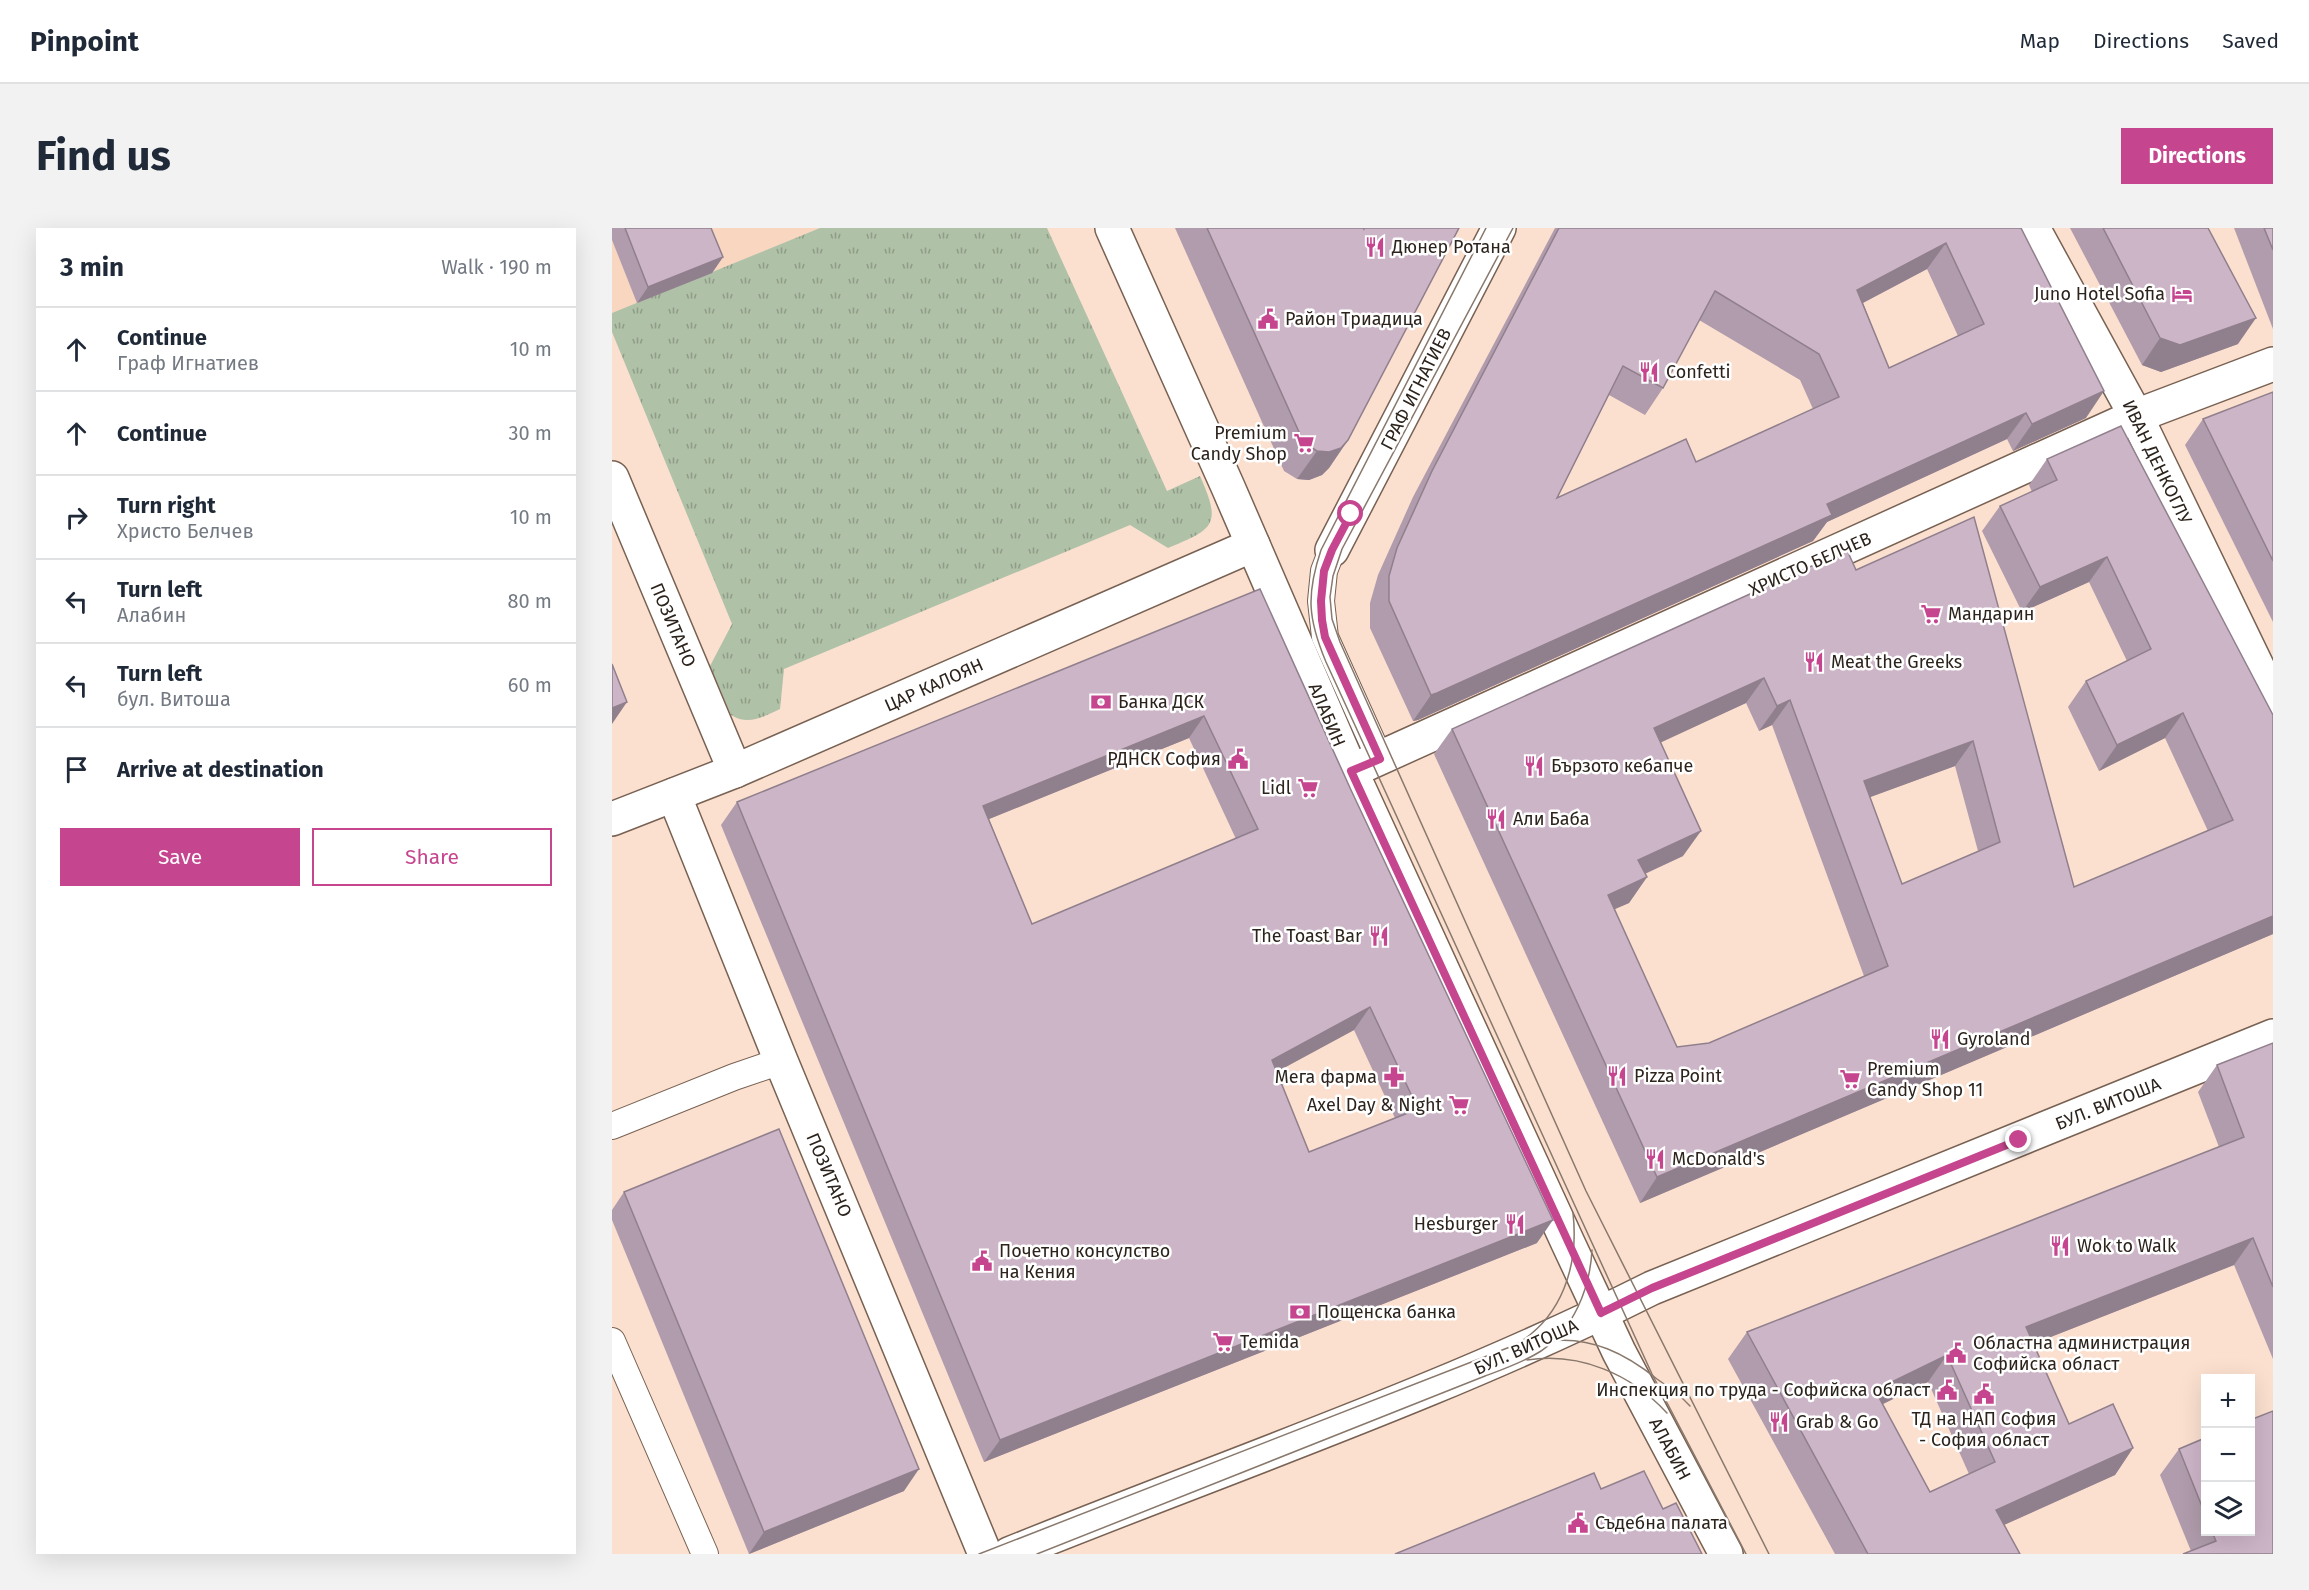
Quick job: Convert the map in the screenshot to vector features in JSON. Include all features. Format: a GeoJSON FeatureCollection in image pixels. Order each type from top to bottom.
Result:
{"type":"FeatureCollection","features":[{"type":"Feature","properties":{"kind":"street","name":"АЛАБИН"},"geometry":{"type":"LineString","coordinates":[[1112,228],[1253,545],[1366,765],[1601,1313],[1640,1393],[1726,1554]]}},
{"type":"Feature","properties":{"kind":"street","name":"ГРАФ ИГНАТИЕВ"},"geometry":{"type":"LineString","coordinates":[[1332,550],[1499,228]]}},
{"type":"Feature","properties":{"kind":"street","name":"ИВАН ДЕНКОГЛУ"},"geometry":{"type":"LineString","coordinates":[[2033,228],[2136,417],[2273,699]]}},
{"type":"Feature","properties":{"kind":"street","name":"ХРИСТО БЕЛЧЕВ"},"geometry":{"type":"LineString","coordinates":[[1366,765],[2136,417],[2273,364]]}},
{"type":"Feature","properties":{"kind":"street","name":"ПОЗИТАНО"},"geometry":{"type":"LineString","coordinates":[[612,478],[735,771]]}},
{"type":"Feature","properties":{"kind":"street","name":"ЦАР КАЛОЯН"},"geometry":{"type":"LineString","coordinates":[[612,819],[735,771],[1253,545]]}},
{"type":"Feature","properties":{"kind":"street","name":"ПОЗИТАНО"},"geometry":{"type":"LineString","coordinates":[[674,795],[781,1061],[985,1554]]}},
{"type":"Feature","properties":{"kind":"street","name":"БУЛ. ВИТОША"},"geometry":{"type":"LineString","coordinates":[[1009,1554],[1474,1370],[1652,1288],[2273,1036]]}},
{"type":"Feature","properties":{"kind":"lane"},"geometry":{"type":"LineString","coordinates":[[1332,550],[1324,571],[1321,601],[1325,637],[1366,765]]}},
{"type":"Feature","properties":{"kind":"lane"},"geometry":{"type":"LineString","coordinates":[[612,1126],[734,1077],[781,1061]]}},
{"type":"Feature","properties":{"kind":"lane"},"geometry":{"type":"LineString","coordinates":[[612,1341],[705,1554]]}},
{"type":"Feature","properties":{"kind":"shaded area"},"geometry":{"type":"Polygon","coordinates":[[[612,228],[820,228],[612,313],[612,228]]]}},
{"type":"Feature","properties":{"kind":"green space"},"geometry":{"type":"Polygon","coordinates":[[[820,228],[1047,228],[1167,491],[1200,476],[1211,505],[1212,515],[1210,523],[1196,536],[1168,548],[1130,525],[784,669],[780,709],[756,719],[743,720],[731,715],[710,666],[732,624],[612,332],[612,313],[820,228]]]}},
{"type":"Feature","properties":{"kind":"building"},"geometry":{"type":"Polygon","coordinates":[[[625,228],[711,228],[723,257],[648,287],[625,228]]]}},
{"type":"Feature","properties":{"kind":"building"},"geometry":{"type":"Polygon","coordinates":[[[1207,228],[1459,228],[1348,440],[1341,448],[1329,452],[1317,451],[1304,443],[1207,228]]]}},
{"type":"Feature","properties":{"kind":"building"},"geometry":{"type":"Polygon","coordinates":[[[1559,228],[2021,228],[2104,391],[2032,424],[2026,413],[1827,504],[1832,515],[1431,695],[1389,601],[1389,576],[1397,548],[1432,471],[1559,228]],[[1946,243],[1857,290],[1889,368],[1984,324],[1946,243]],[[1715,291],[1663,388],[1623,366],[1557,498],[1686,439],[1696,462],[1839,397],[1819,354],[1715,291]]]}},
{"type":"Feature","properties":{"kind":"building"},"geometry":{"type":"Polygon","coordinates":[[[2103,228],[2208,228],[2256,318],[2180,345],[2160,338],[2103,228]]]}},
{"type":"Feature","properties":{"kind":"building"},"geometry":{"type":"Polygon","coordinates":[[[2264,228],[2273,228],[2273,250],[2264,228]]]}},
{"type":"Feature","properties":{"kind":"building"},"geometry":{"type":"Polygon","coordinates":[[[2273,392],[2273,561],[2203,419],[2273,392]]]}},
{"type":"Feature","properties":{"kind":"building"},"geometry":{"type":"Polygon","coordinates":[[[2121,426],[2273,715],[2273,916],[1657,1177],[1452,729],[1847,550],[1856,570],[1974,517],[2074,887],[2233,820],[2183,713],[2117,745],[2086,681],[2151,649],[2107,557],[2040,587],[2000,506],[2057,480],[2047,459],[2121,426]],[[1764,678],[1654,728],[1701,831],[1638,860],[1647,877],[1608,895],[1677,1047],[1709,1043],[1888,966],[1790,700],[1777,706],[1764,678]],[[1973,741],[1864,781],[1902,884],[2000,842],[1973,741]]]}},
{"type":"Feature","properties":{"kind":"building"},"geometry":{"type":"Polygon","coordinates":[[[1260,589],[1351,790],[1553,1220],[1000,1440],[737,802],[1260,589]],[[1204,716],[983,806],[1032,924],[1258,829],[1204,716]],[[1370,1007],[1272,1060],[1309,1152],[1418,1109],[1370,1007]]]}},
{"type":"Feature","properties":{"kind":"building"},"geometry":{"type":"Polygon","coordinates":[[[612,664],[627,702],[612,708],[612,664]]]}},
{"type":"Feature","properties":{"kind":"building"},"geometry":{"type":"Polygon","coordinates":[[[2273,1043],[2273,1287],[2253,1238],[2026,1327],[2069,1424],[2113,1404],[2133,1448],[1996,1510],[2020,1554],[1868,1554],[1747,1332],[2244,1137],[2217,1065],[2273,1043]],[[1947,1355],[1875,1390],[1930,1492],[1995,1462],[1947,1355]]]}},
{"type":"Feature","properties":{"kind":"building"},"geometry":{"type":"Polygon","coordinates":[[[779,1129],[919,1469],[764,1532],[624,1192],[779,1129]]]}},
{"type":"Feature","properties":{"kind":"building"},"geometry":{"type":"Polygon","coordinates":[[[2273,1411],[2273,1554],[2183,1554],[2216,1541],[2214,1536],[2255,1536],[2255,1418],[2273,1411]]]}},
{"type":"Feature","properties":{"kind":"building"},"geometry":{"type":"Polygon","coordinates":[[[2201,1440],[2201,1504],[2179,1449],[2201,1440]]]}},
{"type":"Feature","properties":{"kind":"building"},"geometry":{"type":"Polygon","coordinates":[[[1644,1471],[1663,1509],[1676,1503],[1702,1554],[1395,1554],[1594,1473],[1601,1489],[1644,1471]]]}},
{"type":"Feature","properties":{"kind":"tram line"},"geometry":{"type":"LineString","coordinates":[[1486,228],[1321,550],[1311,594],[1313,620],[1326,662],[1652,1374],[1746,1554]]}},
{"type":"Feature","properties":{"kind":"tram line"},"geometry":{"type":"LineString","coordinates":[[1513,228],[1342,549],[1333,576],[1330,597],[1332,619],[1340,642],[1586,1191],[1769,1554]]}},
{"type":"Feature","properties":{"kind":"tram line"},"geometry":{"type":"LineString","coordinates":[[979,1554],[1515,1345],[1545,1320],[1564,1289],[1573,1252],[1573,1213]]}},
{"type":"Feature","properties":{"kind":"tram line"},"geometry":{"type":"LineString","coordinates":[[1037,1554],[1507,1368],[1534,1355],[1553,1342],[1571,1319],[1584,1293],[1592,1250]]}},
{"type":"Feature","properties":{"kind":"tram line"},"geometry":{"type":"LineString","coordinates":[[1550,1341],[1580,1341],[1620,1355],[1670,1388],[1690,1406]]}},
{"type":"Feature","properties":{"kind":"tram line"},"geometry":{"type":"LineString","coordinates":[[1527,1360],[1566,1359],[1603,1369],[1637,1387],[1667,1413]]}},
{"type":"Feature","properties":{"kind":"place","name":"Дюнер Ротана"},"geometry":{"type":"Point","coordinates":[1375,247]}},
{"type":"Feature","properties":{"kind":"place","name":"Juno Hotel Sofia"},"geometry":{"type":"Point","coordinates":[2182,294]}},
{"type":"Feature","properties":{"kind":"place","name":"Район Триадица"},"geometry":{"type":"Point","coordinates":[1268,319]}},
{"type":"Feature","properties":{"kind":"place","name":"Confetti"},"geometry":{"type":"Point","coordinates":[1649,372]}},
{"type":"Feature","properties":{"kind":"place","name":"Premium Candy Shop"},"geometry":{"type":"Point","coordinates":[1304,443]}},
{"type":"Feature","properties":{"kind":"place","name":"Мандарин"},"geometry":{"type":"Point","coordinates":[1931,614]}},
{"type":"Feature","properties":{"kind":"place","name":"Meat the Greeks"},"geometry":{"type":"Point","coordinates":[1814,662]}},
{"type":"Feature","properties":{"kind":"place","name":"Банка ДСК"},"geometry":{"type":"Point","coordinates":[1101,702]}},
{"type":"Feature","properties":{"kind":"place","name":"РДНСК София"},"geometry":{"type":"Point","coordinates":[1238,759]}},
{"type":"Feature","properties":{"kind":"place","name":"Бързото кебапче"},"geometry":{"type":"Point","coordinates":[1534,766]}},
{"type":"Feature","properties":{"kind":"place","name":"Lidl"},"geometry":{"type":"Point","coordinates":[1308,788]}},
{"type":"Feature","properties":{"kind":"place","name":"Али Баба"},"geometry":{"type":"Point","coordinates":[1496,819]}},
{"type":"Feature","properties":{"kind":"place","name":"The Toast Bar"},"geometry":{"type":"Point","coordinates":[1379,936]}},
{"type":"Feature","properties":{"kind":"place","name":"Gyroland"},"geometry":{"type":"Point","coordinates":[1940,1039]}},
{"type":"Feature","properties":{"kind":"place","name":"Pizza Point"},"geometry":{"type":"Point","coordinates":[1617,1076]}},
{"type":"Feature","properties":{"kind":"place","name":"Мега фарма"},"geometry":{"type":"Point","coordinates":[1394,1077]}},
{"type":"Feature","properties":{"kind":"place","name":"Premium Candy Shop 11"},"geometry":{"type":"Point","coordinates":[1850,1079]}},
{"type":"Feature","properties":{"kind":"place","name":"Axel Day & Night"},"geometry":{"type":"Point","coordinates":[1459,1105]}},
{"type":"Feature","properties":{"kind":"place","name":"McDonald's"},"geometry":{"type":"Point","coordinates":[1655,1159]}},
{"type":"Feature","properties":{"kind":"place","name":"Hesburger"},"geometry":{"type":"Point","coordinates":[1515,1224]}},
{"type":"Feature","properties":{"kind":"place","name":"Wok to Walk"},"geometry":{"type":"Point","coordinates":[2060,1246]}},
{"type":"Feature","properties":{"kind":"place","name":"Почетно консулство на Кения"},"geometry":{"type":"Point","coordinates":[982,1261]}},
{"type":"Feature","properties":{"kind":"place","name":"Пощенска банка"},"geometry":{"type":"Point","coordinates":[1300,1312]}},
{"type":"Feature","properties":{"kind":"place","name":"Temida"},"geometry":{"type":"Point","coordinates":[1223,1342]}},
{"type":"Feature","properties":{"kind":"place","name":"Областна администрация Софийска област"},"geometry":{"type":"Point","coordinates":[1956,1353]}},
{"type":"Feature","properties":{"kind":"place","name":"Инспекция по труда - Софийска област"},"geometry":{"type":"Point","coordinates":[1947,1390]}},
{"type":"Feature","properties":{"kind":"place","name":"ТД на НАП София - София област"},"geometry":{"type":"Point","coordinates":[1984,1394]}},
{"type":"Feature","properties":{"kind":"place","name":"Grab & Go"},"geometry":{"type":"Point","coordinates":[1779,1422]}},
{"type":"Feature","properties":{"kind":"place","name":"Съдебна палата"},"geometry":{"type":"Point","coordinates":[1578,1523]}},
{"type":"Feature","properties":{"kind":"route"},"geometry":{"type":"LineString","coordinates":[[1351,514],[1324,571],[1321,601],[1325,637],[1380,759],[1351,771],[1601,1313],[1652,1288],[2019,1140]]}}]}
